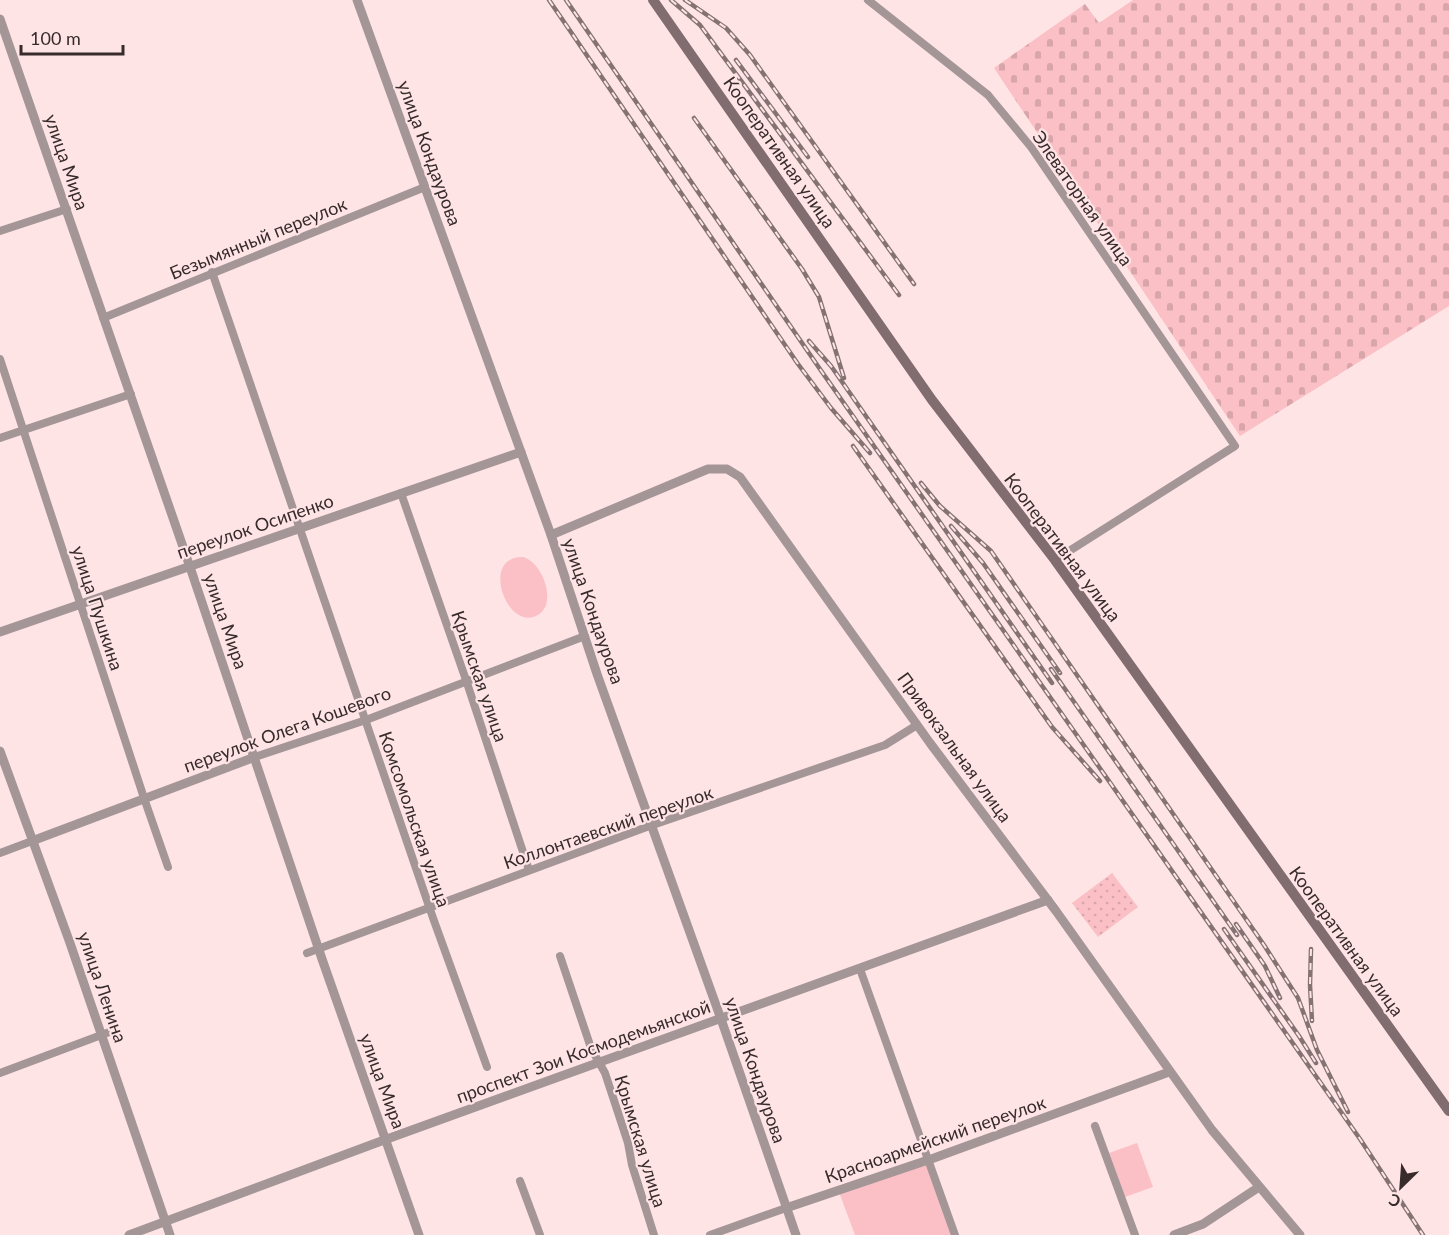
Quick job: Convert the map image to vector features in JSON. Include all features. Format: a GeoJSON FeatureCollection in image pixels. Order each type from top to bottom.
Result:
{"type":"FeatureCollection","features":[{"type":"Feature","properties":{"kind":"main road","name":"Кооперативная улица"},"geometry":{"type":"LineString","coordinates":[[653,0],[932,400],[1054,560],[1449,1111]]}},
{"type":"Feature","properties":{"kind":"street","name":"улица Кондаурова"},"geometry":{"type":"LineString","coordinates":[[357,0],[522,452],[796,1235]]}},
{"type":"Feature","properties":{"kind":"street","name":"Элеваторная улица"},"geometry":{"type":"LineString","coordinates":[[868,0],[988,96],[1030,147],[1235,446],[1054,560]]}},
{"type":"Feature","properties":{"kind":"street","name":"улица Мира"},"geometry":{"type":"LineString","coordinates":[[0,18],[419,1235]]}},
{"type":"Feature","properties":{"kind":"street","name":"Безымянный переулок"},"geometry":{"type":"LineString","coordinates":[[103,318],[425,187]]}},
{"type":"Feature","properties":{"kind":"street"},"geometry":{"type":"LineString","coordinates":[[0,231],[66,209]]}},
{"type":"Feature","properties":{"kind":"street","name":"Комсомольская улица"},"geometry":{"type":"LineString","coordinates":[[212,272],[429,907],[487,1067]]}},
{"type":"Feature","properties":{"kind":"street","name":"улица Пушкина"},"geometry":{"type":"LineString","coordinates":[[0,359],[168,867]]}},
{"type":"Feature","properties":{"kind":"street"},"geometry":{"type":"LineString","coordinates":[[0,438],[131,394]]}},
{"type":"Feature","properties":{"kind":"street","name":"переулок Осипенко"},"geometry":{"type":"LineString","coordinates":[[0,632],[522,452]]}},
{"type":"Feature","properties":{"kind":"street","name":"Привокзальная улица"},"geometry":{"type":"LineString","coordinates":[[551,535],[708,470],[734,472],[917,725],[1048,900],[1212,1130],[1300,1235]]}},
{"type":"Feature","properties":{"kind":"street","name":"Крымская улица"},"geometry":{"type":"LineString","coordinates":[[401,493],[529,870]]}},
{"type":"Feature","properties":{"kind":"street","name":"переулок Олега Кошевого"},"geometry":{"type":"LineString","coordinates":[[0,853],[255,757],[366,720],[585,636]]}},
{"type":"Feature","properties":{"kind":"street","name":"Коллонтаевский переулок"},"geometry":{"type":"LineString","coordinates":[[307,953],[529,870],[885,745],[917,725]]}},
{"type":"Feature","properties":{"kind":"street","name":"улица Ленина"},"geometry":{"type":"LineString","coordinates":[[0,751],[102,1035],[170,1235]]}},
{"type":"Feature","properties":{"kind":"street","name":"проспект Зои Космодемьянской"},"geometry":{"type":"LineString","coordinates":[[129,1235],[386,1139],[1048,900]]}},
{"type":"Feature","properties":{"kind":"street","name":"Крымская улица"},"geometry":{"type":"LineString","coordinates":[[560,956],[591,1048],[600,1062],[628,1143],[632,1165],[654,1235]]}},
{"type":"Feature","properties":{"kind":"street"},"geometry":{"type":"LineString","coordinates":[[860,969],[955,1235]]}},
{"type":"Feature","properties":{"kind":"street"},"geometry":{"type":"LineString","coordinates":[[0,1073],[112,1031],[116,1026]]}},
{"type":"Feature","properties":{"kind":"street","name":"Красноармейский переулок"},"geometry":{"type":"LineString","coordinates":[[710,1235],[928,1161],[1169,1072]]}},
{"type":"Feature","properties":{"kind":"street"},"geometry":{"type":"LineString","coordinates":[[1095,1126],[1135,1235]]}},
{"type":"Feature","properties":{"kind":"street"},"geometry":{"type":"LineString","coordinates":[[520,1181],[540,1235]]}},
{"type":"Feature","properties":{"kind":"street"},"geometry":{"type":"LineString","coordinates":[[1174,1235],[1203,1224],[1259,1187]]}},
{"type":"Feature","properties":{"kind":"street","name":"Привокзальная улица"},"geometry":{"type":"LineString","coordinates":[[1269,1198],[1294,1235]]}},
{"type":"Feature","properties":{"kind":"green space"},"geometry":{"type":"Polygon","coordinates":[[[1133,0],[1449,0],[1449,306],[1240,436],[994,68],[1085,4],[1099,23],[1133,0]]]}},
{"type":"Feature","properties":{"kind":"green space"},"geometry":{"type":"Polygon","coordinates":[[[523,557],[537,567],[546,585],[546,603],[543,611],[536,616],[525,617],[515,613],[507,603],[502,591],[500,579],[503,568],[510,560],[523,557]]]}},
{"type":"Feature","properties":{"kind":"green space"},"geometry":{"type":"Polygon","coordinates":[[[1112,873],[1138,907],[1098,937],[1072,903],[1112,873]]]}},
{"type":"Feature","properties":{"kind":"green space"},"geometry":{"type":"Polygon","coordinates":[[[1137,1143],[1153,1187],[1125,1197],[1109,1153],[1137,1143]]]}},
{"type":"Feature","properties":{"kind":"green space"},"geometry":{"type":"Polygon","coordinates":[[[928,1161],[954,1235],[855,1235],[839,1192],[928,1161]]]}},
{"type":"Feature","properties":{"kind":"railway"},"geometry":{"type":"LineString","coordinates":[[549,0],[798,364],[831,408],[870,453]]}},
{"type":"Feature","properties":{"kind":"railway"},"geometry":{"type":"LineString","coordinates":[[566,0],[822,372],[1360,1139],[1423,1235]]}},
{"type":"Feature","properties":{"kind":"railway"},"geometry":{"type":"LineString","coordinates":[[671,0],[700,25],[899,295]]}},
{"type":"Feature","properties":{"kind":"railway"},"geometry":{"type":"LineString","coordinates":[[685,0],[726,28],[750,55],[914,284]]}},
{"type":"Feature","properties":{"kind":"railway"},"geometry":{"type":"LineString","coordinates":[[736,60],[808,157]]}},
{"type":"Feature","properties":{"kind":"railway"},"geometry":{"type":"LineString","coordinates":[[694,118],[802,269],[819,297],[844,378]]}},
{"type":"Feature","properties":{"kind":"railway"},"geometry":{"type":"LineString","coordinates":[[809,341],[831,366],[1052,683]]}},
{"type":"Feature","properties":{"kind":"railway"},"geometry":{"type":"LineString","coordinates":[[853,446],[1052,727],[1100,781]]}},
{"type":"Feature","properties":{"kind":"railway"},"geometry":{"type":"LineString","coordinates":[[921,483],[940,506],[991,551],[1264,945],[1298,998],[1317,1050],[1348,1112]]}},
{"type":"Feature","properties":{"kind":"railway"},"geometry":{"type":"LineString","coordinates":[[951,526],[983,563],[1060,673]]}},
{"type":"Feature","properties":{"kind":"railway"},"geometry":{"type":"LineString","coordinates":[[1051,669],[1237,935]]}},
{"type":"Feature","properties":{"kind":"railway"},"geometry":{"type":"LineString","coordinates":[[1236,924],[1265,966],[1280,998]]}},
{"type":"Feature","properties":{"kind":"railway"},"geometry":{"type":"LineString","coordinates":[[1224,929],[1316,1063]]}},
{"type":"Feature","properties":{"kind":"railway"},"geometry":{"type":"LineString","coordinates":[[1311,949],[1312,1021]]}}]}
